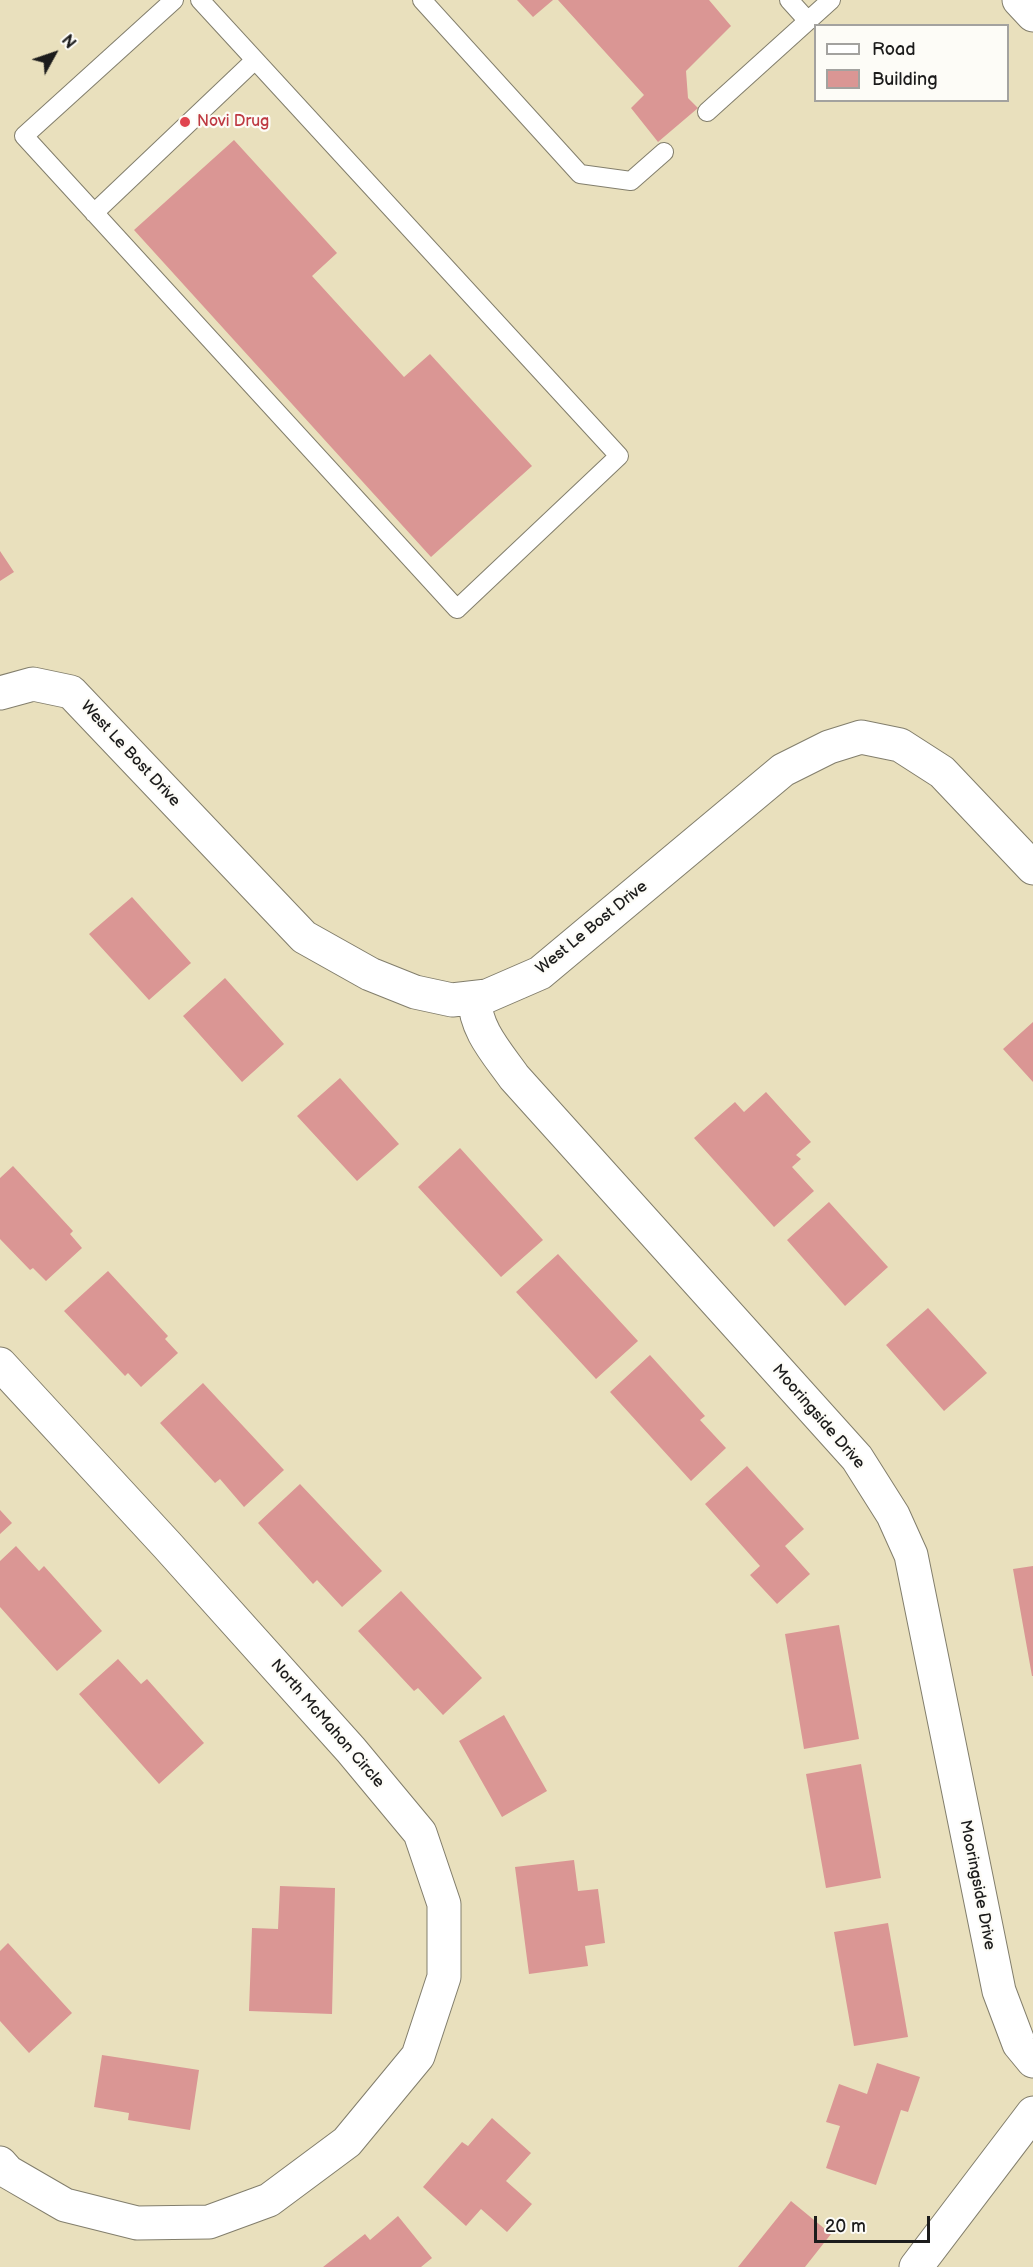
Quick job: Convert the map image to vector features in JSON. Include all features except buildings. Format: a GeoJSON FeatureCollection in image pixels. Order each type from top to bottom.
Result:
{"type":"FeatureCollection","features":[{"type":"Feature","properties":{"kind":"street","name":"West Le Bost Drive"},"geometry":{"type":"LineString","coordinates":[[0,693],[33,684],[71,692],[304,937],[370,974],[415,992],[452,1000],[487,996],[540,973],[783,770],[829,747],[861,737],[900,745],[942,772],[1033,868]]}},
{"type":"Feature","properties":{"kind":"street","name":"Mooringside Drive"},"geometry":{"type":"LineString","coordinates":[[475,998],[474,1010],[484,1035],[513,1077],[857,1458],[893,1515],[911,1555],[999,1991],[1020,2044],[1033,2061]]}},
{"type":"Feature","properties":{"kind":"street","name":"North McMahon Circle"},"geometry":{"type":"LineString","coordinates":[[0,1364],[351,1750],[420,1833],[444,1904],[444,1977],[418,2056],[347,2142],[269,2200],[209,2222],[137,2223],[65,2205],[8,2172],[0,2163]]}},
{"type":"Feature","properties":{"kind":"street"},"geometry":{"type":"LineString","coordinates":[[915,2267],[1033,2113]]}},
{"type":"Feature","properties":{"kind":"lane"},"geometry":{"type":"LineString","coordinates":[[174,0],[24,136],[457,609],[619,456],[200,0]]}},
{"type":"Feature","properties":{"kind":"lane"},"geometry":{"type":"LineString","coordinates":[[422,0],[580,174],[631,181],[664,152]]}},
{"type":"Feature","properties":{"kind":"lane"},"geometry":{"type":"LineString","coordinates":[[789,0],[808,21]]}},
{"type":"Feature","properties":{"kind":"lane"},"geometry":{"type":"LineString","coordinates":[[707,112],[831,0]]}},
{"type":"Feature","properties":{"kind":"lane"},"geometry":{"type":"LineString","coordinates":[[94,213],[255,60]]}},
{"type":"Feature","properties":{"kind":"place","name":"Novi Drug"},"geometry":{"type":"Point","coordinates":[185,122]}}]}
